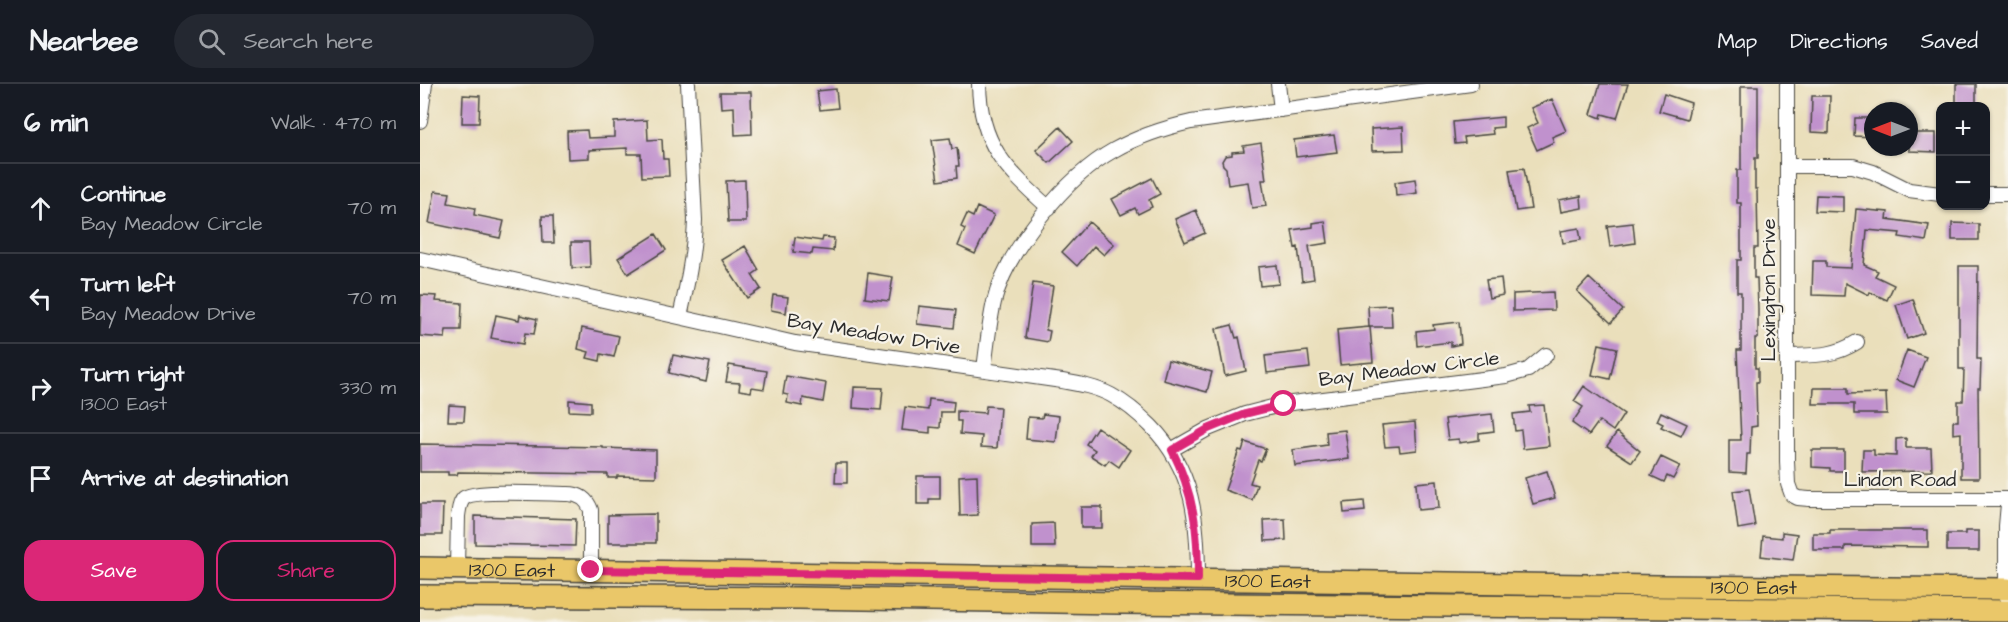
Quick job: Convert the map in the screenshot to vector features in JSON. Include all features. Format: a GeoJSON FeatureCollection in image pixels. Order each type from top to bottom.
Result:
{"type":"FeatureCollection","features":[{"type":"Feature","properties":{"kind":"main road","name":"1300 East"},"geometry":{"type":"LineString","coordinates":[[420,568],[2007,589]]}},
{"type":"Feature","properties":{"kind":"main road"},"geometry":{"type":"LineString","coordinates":[[1073,602],[1108,595],[1186,593],[1193,589],[1198,579]]}},
{"type":"Feature","properties":{"kind":"main road","name":"1300 East"},"geometry":{"type":"LineString","coordinates":[[420,596],[2007,611]]}},
{"type":"Feature","properties":{"kind":"street"},"geometry":{"type":"LineString","coordinates":[[420,122],[425,84]]}},
{"type":"Feature","properties":{"kind":"street"},"geometry":{"type":"LineString","coordinates":[[680,317],[695,241],[688,84]]}},
{"type":"Feature","properties":{"kind":"street"},"geometry":{"type":"LineString","coordinates":[[979,84],[979,99],[985,128],[997,155],[1015,178],[1049,208]]}},
{"type":"Feature","properties":{"kind":"street"},"geometry":{"type":"LineString","coordinates":[[1278,84],[1281,110]]}},
{"type":"Feature","properties":{"kind":"street"},"geometry":{"type":"LineString","coordinates":[[984,369],[995,300],[1007,267],[1026,236],[1049,208],[1088,168],[1112,151],[1138,137],[1191,122],[1471,84]]}},
{"type":"Feature","properties":{"kind":"street","name":"Lexington Drive"},"geometry":{"type":"LineString","coordinates":[[1787,84],[1787,460],[1788,484],[1792,495]]}},
{"type":"Feature","properties":{"kind":"street"},"geometry":{"type":"LineString","coordinates":[[1787,166],[1853,166],[1873,172],[1909,190],[1936,193]]}},
{"type":"Feature","properties":{"kind":"street"},"geometry":{"type":"LineString","coordinates":[[1990,194],[2008,194]]}},
{"type":"Feature","properties":{"kind":"street","name":"Bay Meadow Drive"},"geometry":{"type":"LineString","coordinates":[[420,259],[831,349],[1062,381],[1090,387],[1110,395],[1143,418],[1172,450],[1183,472],[1196,518],[1198,579]]}},
{"type":"Feature","properties":{"kind":"street"},"geometry":{"type":"LineString","coordinates":[[1787,356],[1825,355],[1843,350],[1857,342]]}},
{"type":"Feature","properties":{"kind":"street","name":"Bay Meadow Circle"},"geometry":{"type":"LineString","coordinates":[[1172,450],[1208,429],[1245,414],[1284,404],[1506,376],[1528,370],[1546,355]]}},
{"type":"Feature","properties":{"kind":"street"},"geometry":{"type":"LineString","coordinates":[[457,568],[458,516],[464,499],[470,495],[484,494],[568,494],[580,496],[589,504],[592,515],[591,570]]}},
{"type":"Feature","properties":{"kind":"street","name":"Lindon Road"},"geometry":{"type":"LineString","coordinates":[[1792,495],[1809,499],[2008,499]]}},
{"type":"Feature","properties":{"kind":"street"},"geometry":{"type":"LineString","coordinates":[[2007,611],[2008,504]]}},
{"type":"Feature","properties":{"kind":"building"},"geometry":{"type":"Polygon","coordinates":[[[1600,84],[1628,84],[1617,118],[1602,114],[1601,118],[1591,114],[1600,84]]]}},
{"type":"Feature","properties":{"kind":"building"},"geometry":{"type":"Polygon","coordinates":[[[1956,84],[1976,84],[1976,102],[1956,102],[1956,84]]]}},
{"type":"Feature","properties":{"kind":"building"},"geometry":{"type":"Polygon","coordinates":[[[1741,86],[1758,86],[1758,158],[1755,158],[1755,189],[1757,189],[1758,248],[1754,248],[1754,278],[1757,278],[1758,309],[1758,338],[1755,338],[1755,368],[1758,368],[1757,426],[1751,427],[1750,454],[1747,454],[1746,473],[1729,472],[1729,440],[1741,440],[1737,350],[1741,350],[1741,292],[1737,292],[1737,260],[1741,260],[1741,203],[1737,203],[1737,170],[1741,170],[1741,86]]]}},
{"type":"Feature","properties":{"kind":"building"},"geometry":{"type":"Polygon","coordinates":[[[836,89],[838,108],[820,110],[817,91],[836,89]]]}},
{"type":"Feature","properties":{"kind":"building"},"geometry":{"type":"Polygon","coordinates":[[[720,92],[751,92],[752,134],[735,135],[734,107],[721,108],[720,92]]]}},
{"type":"Feature","properties":{"kind":"building"},"geometry":{"type":"Polygon","coordinates":[[[1664,94],[1691,103],[1687,119],[1659,111],[1664,94]]]}},
{"type":"Feature","properties":{"kind":"building"},"geometry":{"type":"Polygon","coordinates":[[[463,95],[480,96],[479,123],[462,123],[463,95]]]}},
{"type":"Feature","properties":{"kind":"building"},"geometry":{"type":"Polygon","coordinates":[[[1812,96],[1830,96],[1829,133],[1811,132],[1812,96]]]}},
{"type":"Feature","properties":{"kind":"building"},"geometry":{"type":"Polygon","coordinates":[[[1552,99],[1566,131],[1552,137],[1554,142],[1537,150],[1527,128],[1538,123],[1531,108],[1552,99]]]}},
{"type":"Feature","properties":{"kind":"building"},"geometry":{"type":"Polygon","coordinates":[[[1503,117],[1503,127],[1492,128],[1493,134],[1464,137],[1465,143],[1455,144],[1453,122],[1503,117]]]}},
{"type":"Feature","properties":{"kind":"building"},"geometry":{"type":"Polygon","coordinates":[[[1855,118],[1864,118],[1864,137],[1854,136],[1855,118]]]}},
{"type":"Feature","properties":{"kind":"building"},"geometry":{"type":"Polygon","coordinates":[[[647,120],[648,140],[662,139],[663,159],[668,159],[669,176],[642,177],[641,154],[627,154],[627,148],[589,150],[589,158],[568,159],[567,131],[587,130],[588,138],[614,137],[614,122],[647,120]]]}},
{"type":"Feature","properties":{"kind":"building"},"geometry":{"type":"Polygon","coordinates":[[[1060,127],[1073,141],[1049,163],[1036,150],[1060,127]]]}},
{"type":"Feature","properties":{"kind":"building"},"geometry":{"type":"Polygon","coordinates":[[[1403,127],[1404,150],[1372,151],[1371,129],[1403,127]]]}},
{"type":"Feature","properties":{"kind":"building"},"geometry":{"type":"Polygon","coordinates":[[[1918,133],[1936,133],[1936,152],[1918,151],[1918,133]]]}},
{"type":"Feature","properties":{"kind":"building"},"geometry":{"type":"Polygon","coordinates":[[[1334,135],[1337,152],[1296,157],[1294,140],[1334,135]]]}},
{"type":"Feature","properties":{"kind":"building"},"geometry":{"type":"Polygon","coordinates":[[[950,138],[952,149],[957,148],[959,166],[956,166],[957,178],[938,181],[932,140],[950,138]]]}},
{"type":"Feature","properties":{"kind":"building"},"geometry":{"type":"Polygon","coordinates":[[[1261,143],[1266,180],[1262,180],[1266,206],[1252,208],[1248,182],[1228,185],[1226,168],[1222,161],[1225,156],[1232,155],[1232,152],[1244,151],[1243,146],[1261,143]]]}},
{"type":"Feature","properties":{"kind":"building"},"geometry":{"type":"Polygon","coordinates":[[[1524,168],[1531,209],[1516,211],[1509,170],[1524,168]]]}},
{"type":"Feature","properties":{"kind":"building"},"geometry":{"type":"Polygon","coordinates":[[[1152,178],[1160,194],[1149,200],[1152,207],[1138,214],[1135,208],[1121,215],[1112,199],[1152,178]]]}},
{"type":"Feature","properties":{"kind":"building"},"geometry":{"type":"Polygon","coordinates":[[[1415,179],[1417,193],[1396,196],[1395,182],[1415,179]]]}},
{"type":"Feature","properties":{"kind":"building"},"geometry":{"type":"Polygon","coordinates":[[[745,180],[746,222],[728,222],[726,181],[745,180]]]}},
{"type":"Feature","properties":{"kind":"building"},"geometry":{"type":"Polygon","coordinates":[[[435,191],[450,193],[448,203],[475,208],[474,215],[504,221],[500,238],[429,223],[435,191]]]}},
{"type":"Feature","properties":{"kind":"building"},"geometry":{"type":"Polygon","coordinates":[[[1816,195],[1843,196],[1843,212],[1815,211],[1816,195]]]}},
{"type":"Feature","properties":{"kind":"building"},"geometry":{"type":"Polygon","coordinates":[[[1581,196],[1582,208],[1561,212],[1559,200],[1581,196]]]}},
{"type":"Feature","properties":{"kind":"building"},"geometry":{"type":"Polygon","coordinates":[[[977,207],[994,215],[975,254],[958,246],[965,229],[961,227],[967,214],[973,217],[977,207]]]}},
{"type":"Feature","properties":{"kind":"building"},"geometry":{"type":"Polygon","coordinates":[[[1856,209],[1888,212],[1887,219],[1929,225],[1926,241],[1899,237],[1900,233],[1867,230],[1864,265],[1878,271],[1875,276],[1894,285],[1887,300],[1870,292],[1869,295],[1845,283],[1844,296],[1812,295],[1813,261],[1826,261],[1826,267],[1851,268],[1856,209]]]}},
{"type":"Feature","properties":{"kind":"building"},"geometry":{"type":"Polygon","coordinates":[[[1196,210],[1205,233],[1185,242],[1175,219],[1196,210]]]}},
{"type":"Feature","properties":{"kind":"building"},"geometry":{"type":"Polygon","coordinates":[[[542,216],[553,216],[554,243],[543,243],[542,216]]]}},
{"type":"Feature","properties":{"kind":"building"},"geometry":{"type":"Polygon","coordinates":[[[1325,221],[1328,243],[1309,246],[1314,279],[1302,281],[1298,247],[1295,248],[1292,230],[1313,227],[1313,223],[1325,221]]]}},
{"type":"Feature","properties":{"kind":"building"},"geometry":{"type":"Polygon","coordinates":[[[1089,222],[1114,244],[1104,255],[1094,246],[1077,266],[1062,252],[1089,222]]]}},
{"type":"Feature","properties":{"kind":"building"},"geometry":{"type":"Polygon","coordinates":[[[1633,223],[1635,243],[1610,247],[1607,226],[1633,223]]]}},
{"type":"Feature","properties":{"kind":"building"},"geometry":{"type":"Polygon","coordinates":[[[1952,223],[1979,224],[1979,240],[1952,240],[1952,223]]]}},
{"type":"Feature","properties":{"kind":"building"},"geometry":{"type":"Polygon","coordinates":[[[1579,228],[1581,240],[1563,243],[1561,231],[1579,228]]]}},
{"type":"Feature","properties":{"kind":"building"},"geometry":{"type":"Polygon","coordinates":[[[656,234],[666,250],[628,274],[618,258],[656,234]]]}},
{"type":"Feature","properties":{"kind":"building"},"geometry":{"type":"Polygon","coordinates":[[[795,237],[822,241],[823,237],[834,238],[833,251],[813,249],[812,254],[793,252],[795,237]]]}},
{"type":"Feature","properties":{"kind":"building"},"geometry":{"type":"Polygon","coordinates":[[[571,242],[589,242],[590,267],[572,268],[571,242]]]}},
{"type":"Feature","properties":{"kind":"building"},"geometry":{"type":"Polygon","coordinates":[[[745,246],[759,270],[752,275],[761,289],[747,298],[722,260],[745,246]]]}},
{"type":"Feature","properties":{"kind":"building"},"geometry":{"type":"Polygon","coordinates":[[[1277,265],[1279,284],[1260,286],[1258,267],[1277,265]]]}},
{"type":"Feature","properties":{"kind":"building"},"geometry":{"type":"Polygon","coordinates":[[[1959,266],[1978,266],[1977,359],[1981,359],[1980,388],[1978,388],[1979,478],[1961,478],[1961,433],[1953,434],[1953,421],[1958,421],[1958,401],[1963,401],[1964,369],[1959,369],[1959,266]]]}},
{"type":"Feature","properties":{"kind":"building"},"geometry":{"type":"Polygon","coordinates":[[[868,273],[893,277],[889,301],[865,298],[868,273]]]}},
{"type":"Feature","properties":{"kind":"building"},"geometry":{"type":"Polygon","coordinates":[[[1501,278],[1503,295],[1489,298],[1486,280],[1501,278]]]}},
{"type":"Feature","properties":{"kind":"building"},"geometry":{"type":"Polygon","coordinates":[[[1589,278],[1623,310],[1611,323],[1577,291],[1589,278]]]}},
{"type":"Feature","properties":{"kind":"building"},"geometry":{"type":"Polygon","coordinates":[[[1033,283],[1053,286],[1046,330],[1050,331],[1048,342],[1025,338],[1033,283]]]}},
{"type":"Feature","properties":{"kind":"building"},"geometry":{"type":"Polygon","coordinates":[[[1553,292],[1554,310],[1513,311],[1513,294],[1553,292]]]}},
{"type":"Feature","properties":{"kind":"building"},"geometry":{"type":"Polygon","coordinates":[[[421,295],[437,296],[436,301],[462,303],[461,330],[446,330],[445,338],[420,336],[421,295]]]}},
{"type":"Feature","properties":{"kind":"building"},"geometry":{"type":"Polygon","coordinates":[[[773,295],[788,297],[786,313],[771,310],[773,295]]]}},
{"type":"Feature","properties":{"kind":"building"},"geometry":{"type":"Polygon","coordinates":[[[1913,299],[1924,333],[1907,339],[1896,305],[1913,299]]]}},
{"type":"Feature","properties":{"kind":"building"},"geometry":{"type":"Polygon","coordinates":[[[1391,305],[1392,327],[1370,327],[1373,362],[1340,365],[1337,330],[1369,327],[1368,306],[1391,305]]]}},
{"type":"Feature","properties":{"kind":"building"},"geometry":{"type":"Polygon","coordinates":[[[919,306],[956,310],[954,328],[917,324],[919,306]]]}},
{"type":"Feature","properties":{"kind":"building"},"geometry":{"type":"Polygon","coordinates":[[[496,315],[519,320],[520,315],[537,319],[534,334],[525,333],[523,344],[491,338],[496,315]]]}},
{"type":"Feature","properties":{"kind":"building"},"geometry":{"type":"Polygon","coordinates":[[[1459,322],[1461,344],[1451,346],[1451,342],[1417,346],[1416,331],[1434,329],[1433,325],[1459,322]]]}},
{"type":"Feature","properties":{"kind":"building"},"geometry":{"type":"Polygon","coordinates":[[[1232,325],[1236,338],[1239,337],[1246,371],[1225,376],[1216,329],[1232,325]]]}},
{"type":"Feature","properties":{"kind":"building"},"geometry":{"type":"Polygon","coordinates":[[[582,328],[619,336],[614,357],[601,354],[600,361],[587,358],[589,352],[578,349],[582,328]]]}},
{"type":"Feature","properties":{"kind":"building"},"geometry":{"type":"Polygon","coordinates":[[[1599,344],[1617,348],[1610,379],[1592,375],[1599,344]]]}},
{"type":"Feature","properties":{"kind":"building"},"geometry":{"type":"Polygon","coordinates":[[[1907,350],[1926,357],[1914,387],[1896,380],[1907,350]]]}},
{"type":"Feature","properties":{"kind":"building"},"geometry":{"type":"Polygon","coordinates":[[[1308,351],[1310,368],[1267,373],[1265,356],[1308,351]]]}},
{"type":"Feature","properties":{"kind":"building"},"geometry":{"type":"Polygon","coordinates":[[[673,355],[710,362],[706,382],[669,373],[673,355]]]}},
{"type":"Feature","properties":{"kind":"building"},"geometry":{"type":"Polygon","coordinates":[[[1168,360],[1212,372],[1207,392],[1163,380],[1168,360]]]}},
{"type":"Feature","properties":{"kind":"building"},"geometry":{"type":"Polygon","coordinates":[[[729,365],[767,371],[764,389],[752,387],[751,392],[739,390],[740,383],[726,382],[729,365]]]}},
{"type":"Feature","properties":{"kind":"building"},"geometry":{"type":"Polygon","coordinates":[[[786,376],[826,383],[823,402],[803,398],[802,406],[787,403],[788,395],[783,394],[786,376]]]}},
{"type":"Feature","properties":{"kind":"building"},"geometry":{"type":"Polygon","coordinates":[[[1584,386],[1624,414],[1613,431],[1599,421],[1589,435],[1572,423],[1583,407],[1574,401],[1584,386]]]}},
{"type":"Feature","properties":{"kind":"building"},"geometry":{"type":"Polygon","coordinates":[[[854,387],[883,388],[881,410],[853,408],[854,387]]]}},
{"type":"Feature","properties":{"kind":"building"},"geometry":{"type":"Polygon","coordinates":[[[1814,388],[1848,388],[1848,394],[1886,393],[1887,414],[1854,414],[1854,404],[1813,404],[1814,388]]]}},
{"type":"Feature","properties":{"kind":"building"},"geometry":{"type":"Polygon","coordinates":[[[929,399],[954,402],[953,412],[941,412],[940,428],[930,427],[930,433],[902,430],[905,407],[928,410],[929,399]]]}},
{"type":"Feature","properties":{"kind":"building"},"geometry":{"type":"Polygon","coordinates":[[[569,400],[591,402],[591,412],[569,411],[569,400]]]}},
{"type":"Feature","properties":{"kind":"building"},"geometry":{"type":"Polygon","coordinates":[[[449,405],[465,406],[464,421],[448,421],[449,405]]]}},
{"type":"Feature","properties":{"kind":"building"},"geometry":{"type":"Polygon","coordinates":[[[1544,405],[1549,446],[1523,449],[1521,430],[1515,431],[1513,414],[1530,412],[1529,406],[1544,405]]]}},
{"type":"Feature","properties":{"kind":"building"},"geometry":{"type":"Polygon","coordinates":[[[986,406],[1000,407],[997,448],[981,447],[982,436],[960,434],[961,421],[957,421],[957,411],[985,413],[986,406]]]}},
{"type":"Feature","properties":{"kind":"building"},"geometry":{"type":"Polygon","coordinates":[[[1661,412],[1687,424],[1681,436],[1661,427],[1663,424],[1657,421],[1661,412]]]}},
{"type":"Feature","properties":{"kind":"building"},"geometry":{"type":"Polygon","coordinates":[[[1043,414],[1059,416],[1056,442],[1026,439],[1028,417],[1042,418],[1043,414]]]}},
{"type":"Feature","properties":{"kind":"building"},"geometry":{"type":"Polygon","coordinates":[[[1492,414],[1494,431],[1479,433],[1479,440],[1459,443],[1459,439],[1448,440],[1445,419],[1492,414]]]}},
{"type":"Feature","properties":{"kind":"building"},"geometry":{"type":"Polygon","coordinates":[[[1415,422],[1417,450],[1400,452],[1399,446],[1385,447],[1382,425],[1415,422]]]}},
{"type":"Feature","properties":{"kind":"building"},"geometry":{"type":"Polygon","coordinates":[[[1097,427],[1130,450],[1119,467],[1109,460],[1105,465],[1091,456],[1095,450],[1086,444],[1097,427]]]}},
{"type":"Feature","properties":{"kind":"building"},"geometry":{"type":"Polygon","coordinates":[[[1345,430],[1349,459],[1295,466],[1293,450],[1327,445],[1326,432],[1345,430]]]}},
{"type":"Feature","properties":{"kind":"building"},"geometry":{"type":"Polygon","coordinates":[[[1617,432],[1640,451],[1632,462],[1607,446],[1617,432]]]}},
{"type":"Feature","properties":{"kind":"building"},"geometry":{"type":"Polygon","coordinates":[[[1906,438],[1906,448],[1931,448],[1932,471],[1862,472],[1863,450],[1874,450],[1874,455],[1896,456],[1896,439],[1906,438]]]}},
{"type":"Feature","properties":{"kind":"building"},"geometry":{"type":"Polygon","coordinates":[[[1245,442],[1266,449],[1261,461],[1258,460],[1250,483],[1257,485],[1252,500],[1225,490],[1239,450],[1242,451],[1245,442]]]}},
{"type":"Feature","properties":{"kind":"building"},"geometry":{"type":"Polygon","coordinates":[[[420,444],[656,450],[656,477],[617,476],[617,478],[608,478],[608,474],[458,472],[457,475],[448,475],[448,472],[420,472],[420,444]]]}},
{"type":"Feature","properties":{"kind":"building"},"geometry":{"type":"Polygon","coordinates":[[[1812,450],[1844,450],[1844,471],[1812,467],[1812,450]]]}},
{"type":"Feature","properties":{"kind":"building"},"geometry":{"type":"Polygon","coordinates":[[[1661,457],[1680,466],[1673,479],[1667,476],[1664,482],[1651,476],[1661,457]]]}},
{"type":"Feature","properties":{"kind":"building"},"geometry":{"type":"Polygon","coordinates":[[[836,463],[847,463],[847,483],[835,483],[836,463]]]}},
{"type":"Feature","properties":{"kind":"building"},"geometry":{"type":"Polygon","coordinates":[[[1547,471],[1555,498],[1533,504],[1525,478],[1547,471]]]}},
{"type":"Feature","properties":{"kind":"building"},"geometry":{"type":"Polygon","coordinates":[[[977,475],[978,515],[960,516],[959,476],[977,475]]]}},
{"type":"Feature","properties":{"kind":"building"},"geometry":{"type":"Polygon","coordinates":[[[917,476],[940,476],[940,499],[929,499],[929,504],[917,504],[917,476]]]}},
{"type":"Feature","properties":{"kind":"building"},"geometry":{"type":"Polygon","coordinates":[[[1437,481],[1439,508],[1418,510],[1416,483],[1437,481]]]}},
{"type":"Feature","properties":{"kind":"building"},"geometry":{"type":"Polygon","coordinates":[[[1749,489],[1755,526],[1738,529],[1733,491],[1749,489]]]}},
{"type":"Feature","properties":{"kind":"building"},"geometry":{"type":"Polygon","coordinates":[[[1364,501],[1365,511],[1344,513],[1343,503],[1364,501]]]}},
{"type":"Feature","properties":{"kind":"building"},"geometry":{"type":"Polygon","coordinates":[[[420,504],[443,504],[442,535],[420,535],[420,504]]]}},
{"type":"Feature","properties":{"kind":"building"},"geometry":{"type":"Polygon","coordinates":[[[1081,507],[1102,507],[1102,528],[1081,528],[1081,507]]]}},
{"type":"Feature","properties":{"kind":"building"},"geometry":{"type":"Polygon","coordinates":[[[656,514],[656,543],[608,543],[608,515],[656,514]]]}},
{"type":"Feature","properties":{"kind":"building"},"geometry":{"type":"Polygon","coordinates":[[[475,516],[576,519],[575,546],[475,544],[475,516]]]}},
{"type":"Feature","properties":{"kind":"building"},"geometry":{"type":"Polygon","coordinates":[[[1285,519],[1286,540],[1265,541],[1264,520],[1285,519]]]}},
{"type":"Feature","properties":{"kind":"building"},"geometry":{"type":"Polygon","coordinates":[[[1054,523],[1055,547],[1032,547],[1032,524],[1054,523]]]}},
{"type":"Feature","properties":{"kind":"building"},"geometry":{"type":"Polygon","coordinates":[[[1830,530],[1928,530],[1928,547],[1845,546],[1845,550],[1813,550],[1813,533],[1830,533],[1830,530]]]}},
{"type":"Feature","properties":{"kind":"building"},"geometry":{"type":"Polygon","coordinates":[[[1965,531],[1979,531],[1979,551],[1947,551],[1947,534],[1965,534],[1965,531]]]}},
{"type":"Feature","properties":{"kind":"building"},"geometry":{"type":"Polygon","coordinates":[[[1782,532],[1797,534],[1793,560],[1761,556],[1763,536],[1782,538],[1782,532]]]}},
{"type":"Feature","properties":{"kind":"route"},"geometry":{"type":"LineString","coordinates":[[591,570],[1198,579],[1196,518],[1183,472],[1172,450],[1208,429],[1245,414],[1284,404]]}}]}
